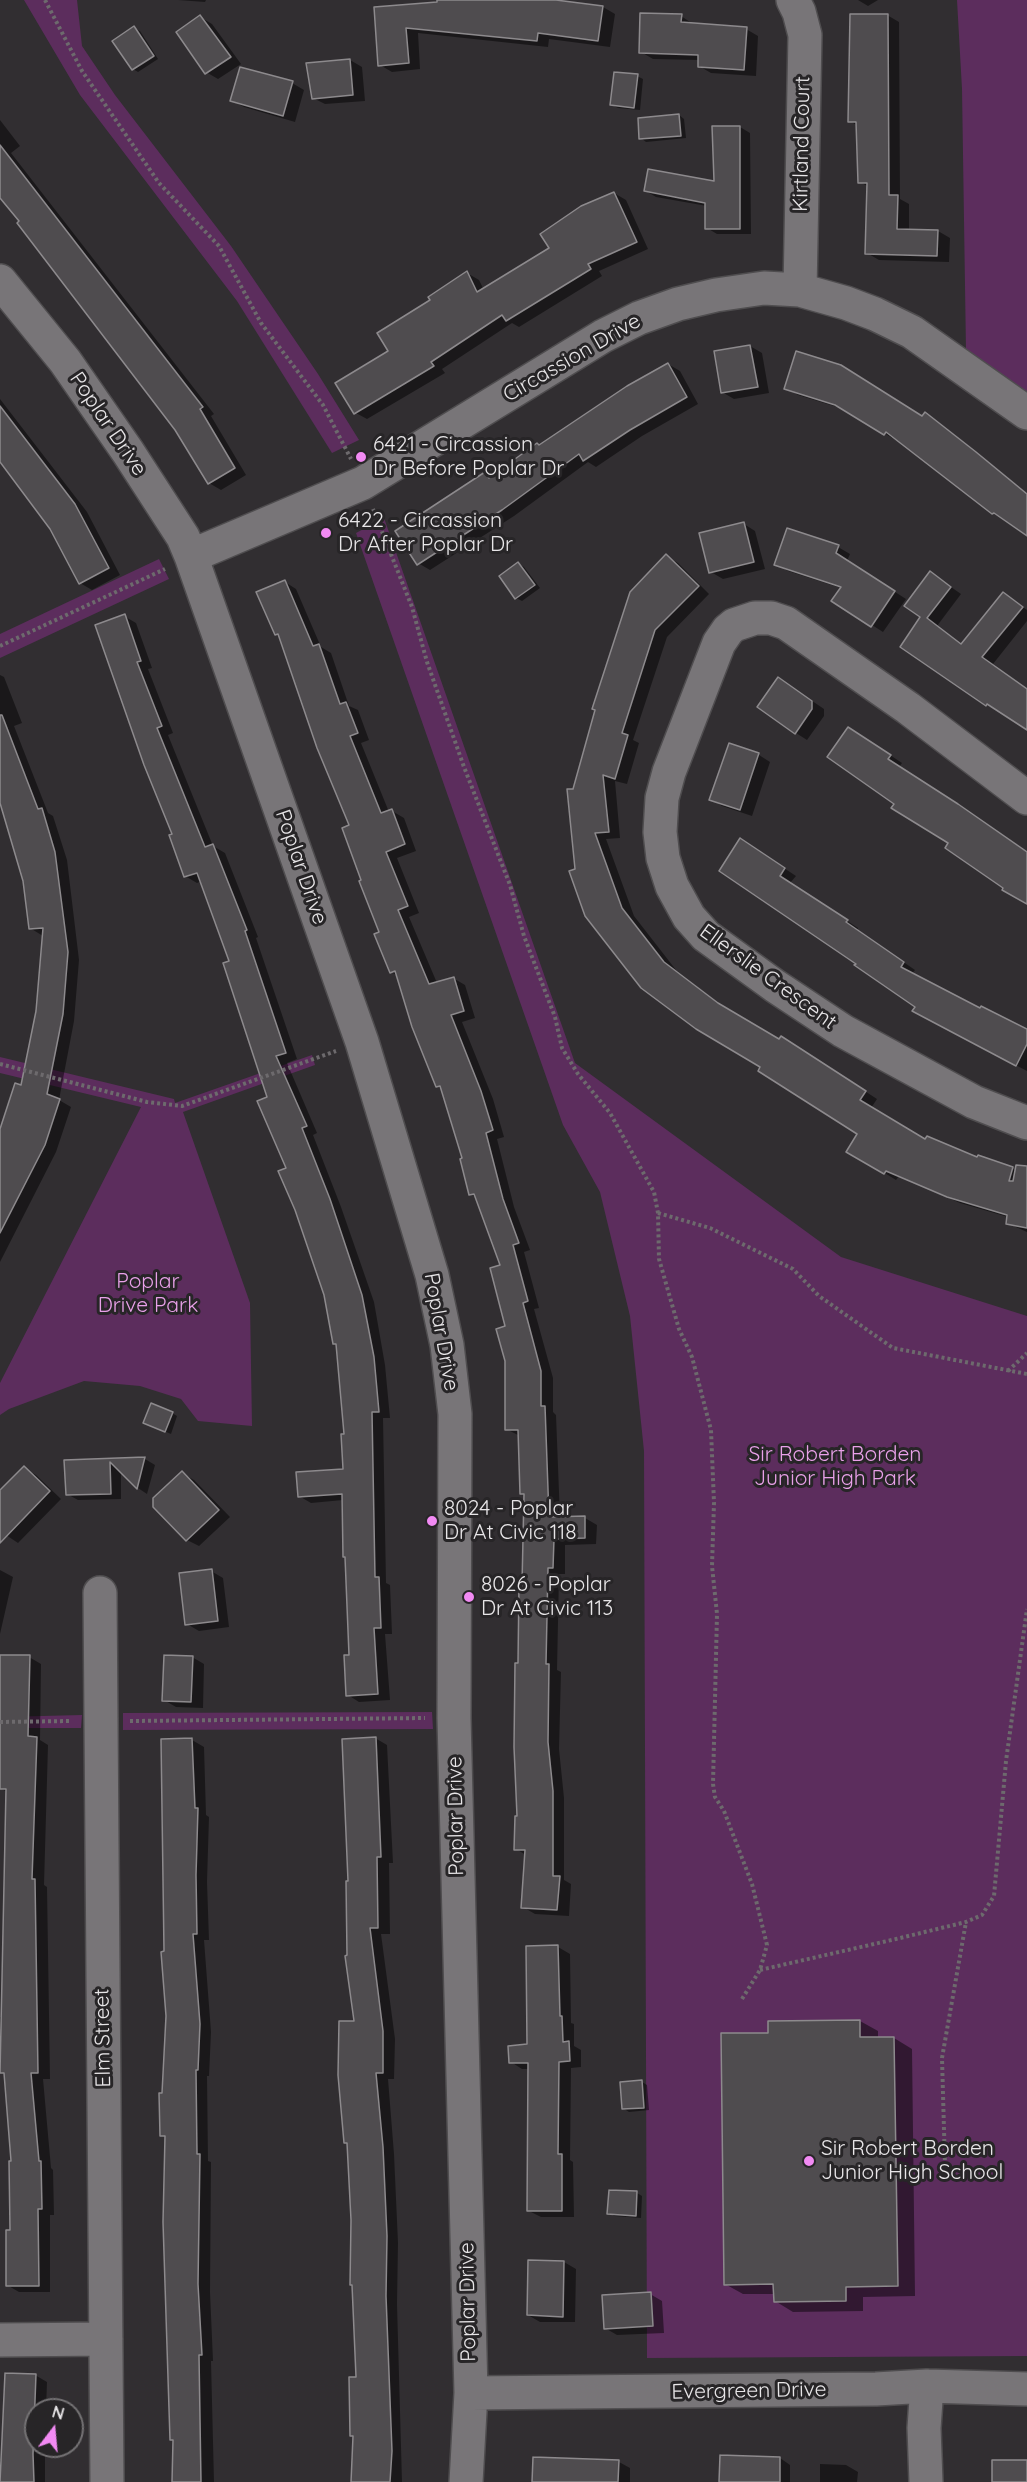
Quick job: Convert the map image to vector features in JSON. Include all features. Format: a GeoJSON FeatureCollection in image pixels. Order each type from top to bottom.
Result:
{"type":"FeatureCollection","features":[{"type":"Feature","properties":{"kind":"street","name":"Kirtland Court"},"geometry":{"type":"LineString","coordinates":[[793,0],[804,35],[800,290]]}},
{"type":"Feature","properties":{"kind":"street","name":"Poplar Drive"},"geometry":{"type":"LineString","coordinates":[[0,281],[65,361],[183,537],[191,556],[362,1042],[432,1275],[447,1345],[455,1414],[454,1718],[471,2393],[466,2482]]}},
{"type":"Feature","properties":{"kind":"street","name":"Circassion Drive"},"geometry":{"type":"LineString","coordinates":[[191,556],[363,483],[427,446],[543,370],[639,318],[678,304],[716,295],[764,288],[800,290],[856,306],[912,332],[1027,413]]}},
{"type":"Feature","properties":{"kind":"street","name":"Ellerslie Crescent"},"geometry":{"type":"LineString","coordinates":[[1027,798],[908,708],[786,623],[771,618],[755,618],[734,625],[719,643],[669,772],[662,798],[660,832],[663,858],[672,886],[689,917],[706,936],[843,1031],[974,1102],[1027,1123]]}},
{"type":"Feature","properties":{"kind":"street","name":"Elm Street"},"geometry":{"type":"LineString","coordinates":[[100,1593],[107,2482]]}},
{"type":"Feature","properties":{"kind":"street"},"geometry":{"type":"LineString","coordinates":[[0,2340],[106,2340]]}},
{"type":"Feature","properties":{"kind":"street","name":"Evergreen Drive"},"geometry":{"type":"LineString","coordinates":[[471,2393],[876,2389],[927,2386],[1027,2389]]}},
{"type":"Feature","properties":{"kind":"street"},"geometry":{"type":"LineString","coordinates":[[926,2482],[924,2428],[927,2386]]}},
{"type":"Feature","properties":{"kind":"path"},"geometry":{"type":"LineString","coordinates":[[45,0],[82,71],[159,183],[219,246],[261,323],[323,405],[363,483],[412,607],[427,662],[510,885],[524,936],[555,1017],[562,1048],[578,1074],[610,1113],[654,1192],[658,1213],[659,1259],[679,1329],[692,1357],[711,1430],[714,1503],[712,1566],[717,1614],[713,1784],[715,1797],[727,1817],[752,1884],[767,1945],[760,1970],[742,1999]]}},
{"type":"Feature","properties":{"kind":"path"},"geometry":{"type":"LineString","coordinates":[[0,646],[191,556]]}},
{"type":"Feature","properties":{"kind":"path"},"geometry":{"type":"LineString","coordinates":[[0,1064],[147,1102],[182,1106],[362,1042]]}},
{"type":"Feature","properties":{"kind":"path"},"geometry":{"type":"LineString","coordinates":[[658,1213],[710,1228],[792,1269],[819,1296],[893,1348],[1027,1374]]}},
{"type":"Feature","properties":{"kind":"path"},"geometry":{"type":"LineString","coordinates":[[1008,1371],[1027,1353]]}},
{"type":"Feature","properties":{"kind":"path"},"geometry":{"type":"LineString","coordinates":[[760,1970],[966,1922],[982,1915],[994,1896],[1006,1761],[1027,1609]]}},
{"type":"Feature","properties":{"kind":"path"},"geometry":{"type":"LineString","coordinates":[[0,1722],[454,1718]]}},
{"type":"Feature","properties":{"kind":"path"},"geometry":{"type":"LineString","coordinates":[[945,2166],[942,2058],[966,1922]]}},
{"type":"Feature","properties":{"kind":"green space"},"geometry":{"type":"Polygon","coordinates":[[[24,0],[77,0],[82,46],[115,95],[231,246],[318,374],[359,440],[332,453],[237,301],[80,95],[24,0]]]}},
{"type":"Feature","properties":{"kind":"green space"},"geometry":{"type":"Polygon","coordinates":[[[957,0],[1027,0],[1027,395],[966,351],[962,89],[957,0]]]}},
{"type":"Feature","properties":{"kind":"green space","name":"Sir Robert Borden Junior High Park"},"geometry":{"type":"Polygon","coordinates":[[[384,518],[575,1063],[841,1257],[1027,1316],[1027,2356],[647,2358],[644,1451],[630,1316],[600,1192],[563,1125],[356,533],[384,518]]]}},
{"type":"Feature","properties":{"kind":"green space"},"geometry":{"type":"Polygon","coordinates":[[[159,559],[169,579],[0,658],[0,634],[159,559]]]}},
{"type":"Feature","properties":{"kind":"green space","name":"Poplar Drive Park"},"geometry":{"type":"Polygon","coordinates":[[[312,1055],[315,1065],[183,1112],[250,1303],[252,1426],[198,1421],[181,1399],[140,1386],[84,1381],[9,1409],[0,1415],[0,1383],[141,1107],[0,1073],[0,1057],[174,1099],[175,1103],[312,1055]]]}},
{"type":"Feature","properties":{"kind":"green space"},"geometry":{"type":"Polygon","coordinates":[[[432,1712],[433,1729],[123,1730],[123,1713],[432,1712]]]}},
{"type":"Feature","properties":{"kind":"green space"},"geometry":{"type":"Polygon","coordinates":[[[82,1715],[81,1728],[0,1728],[0,1717],[82,1715]]]}},
{"type":"Feature","properties":{"kind":"building"},"geometry":{"type":"Polygon","coordinates":[[[437,0],[556,0],[603,6],[598,41],[538,33],[537,41],[406,28],[409,63],[378,66],[374,7],[437,2],[437,0]]]}},
{"type":"Feature","properties":{"kind":"building"},"geometry":{"type":"Polygon","coordinates":[[[640,13],[682,14],[681,22],[747,27],[744,70],[698,67],[698,55],[639,53],[640,13]]]}},
{"type":"Feature","properties":{"kind":"building"},"geometry":{"type":"Polygon","coordinates":[[[850,14],[888,14],[889,195],[898,195],[897,229],[938,230],[937,256],[865,254],[867,183],[858,183],[856,122],[848,122],[850,14]]]}},
{"type":"Feature","properties":{"kind":"building"},"geometry":{"type":"Polygon","coordinates":[[[200,15],[231,57],[205,74],[176,32],[200,15]]]}},
{"type":"Feature","properties":{"kind":"building"},"geometry":{"type":"Polygon","coordinates":[[[134,26],[154,56],[132,70],[112,41],[134,26]]]}},
{"type":"Feature","properties":{"kind":"building"},"geometry":{"type":"Polygon","coordinates":[[[350,59],[353,95],[312,99],[306,63],[350,59]]]}},
{"type":"Feature","properties":{"kind":"building"},"geometry":{"type":"Polygon","coordinates":[[[240,67],[293,81],[283,116],[230,101],[240,67]]]}},
{"type":"Feature","properties":{"kind":"building"},"geometry":{"type":"Polygon","coordinates":[[[614,72],[638,74],[634,108],[610,105],[614,72]]]}},
{"type":"Feature","properties":{"kind":"building"},"geometry":{"type":"Polygon","coordinates":[[[679,114],[681,136],[639,139],[638,118],[679,114]]]}},
{"type":"Feature","properties":{"kind":"building"},"geometry":{"type":"Polygon","coordinates":[[[712,126],[740,126],[740,229],[705,229],[705,203],[644,191],[648,169],[714,181],[712,126]]]}},
{"type":"Feature","properties":{"kind":"building"},"geometry":{"type":"Polygon","coordinates":[[[0,145],[203,407],[200,409],[235,468],[208,484],[175,430],[17,223],[19,221],[0,198],[0,145]]]}},
{"type":"Feature","properties":{"kind":"building"},"geometry":{"type":"Polygon","coordinates":[[[614,192],[637,242],[588,264],[591,269],[506,321],[502,315],[431,362],[434,366],[354,414],[335,383],[388,351],[377,333],[430,300],[428,297],[467,271],[477,292],[549,248],[540,234],[581,206],[614,192]]]}},
{"type":"Feature","properties":{"kind":"building"},"geometry":{"type":"Polygon","coordinates":[[[750,345],[758,387],[721,393],[714,351],[750,345]]]}},
{"type":"Feature","properties":{"kind":"building"},"geometry":{"type":"Polygon","coordinates":[[[796,351],[841,365],[922,416],[925,412],[976,452],[1027,494],[1027,536],[994,513],[992,514],[886,432],[884,435],[835,405],[784,389],[796,351]]]}},
{"type":"Feature","properties":{"kind":"building"},"geometry":{"type":"Polygon","coordinates":[[[668,363],[687,397],[583,461],[579,454],[502,510],[417,565],[395,531],[485,472],[489,478],[537,443],[539,445],[627,386],[668,363]]]}},
{"type":"Feature","properties":{"kind":"building"},"geometry":{"type":"Polygon","coordinates":[[[0,406],[75,504],[109,568],[79,584],[50,529],[0,462],[0,406]]]}},
{"type":"Feature","properties":{"kind":"building"},"geometry":{"type":"Polygon","coordinates":[[[744,522],[754,562],[709,573],[699,533],[744,522]]]}},
{"type":"Feature","properties":{"kind":"building"},"geometry":{"type":"Polygon","coordinates":[[[787,528],[839,545],[836,553],[895,591],[871,627],[831,601],[841,587],[774,565],[787,528]]]}},
{"type":"Feature","properties":{"kind":"building"},"geometry":{"type":"Polygon","coordinates":[[[666,554],[699,586],[655,630],[622,733],[628,735],[615,779],[603,775],[609,832],[595,833],[622,908],[664,962],[718,1003],[779,1039],[781,1036],[866,1091],[860,1100],[925,1139],[927,1136],[977,1157],[978,1155],[1013,1167],[1009,1181],[1013,1181],[1016,1165],[1027,1166],[1027,1228],[1006,1224],[1007,1215],[947,1197],[886,1171],[884,1174],[846,1152],[857,1134],[758,1071],[760,1067],[696,1029],[641,988],[585,916],[569,871],[575,869],[567,789],[573,789],[595,710],[592,709],[630,592],[666,554]]]}},
{"type":"Feature","properties":{"kind":"building"},"geometry":{"type":"Polygon","coordinates":[[[518,562],[535,585],[515,599],[499,576],[518,562]]]}},
{"type":"Feature","properties":{"kind":"building"},"geometry":{"type":"Polygon","coordinates":[[[930,571],[951,587],[927,618],[961,644],[1003,592],[1023,607],[982,657],[1027,689],[1027,730],[987,704],[986,706],[900,647],[920,617],[904,606],[930,571]]]}},
{"type":"Feature","properties":{"kind":"building"},"geometry":{"type":"Polygon","coordinates":[[[285,580],[313,646],[319,644],[340,704],[346,702],[358,733],[350,736],[381,813],[392,809],[405,844],[386,852],[408,906],[398,910],[429,984],[454,977],[464,1011],[451,1015],[481,1091],[493,1130],[486,1133],[503,1199],[519,1243],[513,1245],[528,1301],[523,1303],[541,1371],[541,1406],[545,1406],[549,1517],[585,1516],[585,1538],[554,1539],[553,1568],[548,1568],[546,1664],[549,1664],[548,1742],[553,1791],[553,1876],[560,1876],[557,1910],[521,1908],[525,1850],[514,1850],[515,1816],[517,1816],[514,1747],[515,1663],[518,1663],[519,1584],[522,1584],[524,1494],[520,1494],[518,1430],[505,1430],[505,1361],[496,1329],[505,1326],[490,1268],[500,1265],[474,1194],[469,1195],[460,1159],[462,1158],[440,1086],[436,1087],[412,1027],[395,971],[390,973],[374,934],[379,932],[342,828],[349,825],[317,748],[278,634],[275,635],[256,592],[285,580]]]}},
{"type":"Feature","properties":{"kind":"building"},"geometry":{"type":"Polygon","coordinates":[[[125,614],[141,661],[137,662],[162,726],[157,728],[205,847],[213,844],[247,930],[245,931],[286,1053],[276,1056],[307,1126],[302,1128],[330,1199],[362,1295],[374,1357],[379,1412],[372,1412],[375,1577],[379,1577],[381,1628],[374,1628],[378,1694],[346,1696],[344,1655],[349,1655],[342,1494],[298,1497],[296,1472],[343,1469],[341,1434],[344,1434],[336,1344],[333,1344],[324,1295],[295,1210],[278,1171],[286,1168],[257,1101],[267,1097],[223,963],[229,961],[197,873],[184,877],[169,835],[172,834],[144,765],[95,625],[125,614]]]}},
{"type":"Feature","properties":{"kind":"building"},"geometry":{"type":"Polygon","coordinates":[[[778,677],[812,701],[812,709],[795,734],[757,707],[778,677]]]}},
{"type":"Feature","properties":{"kind":"building"},"geometry":{"type":"Polygon","coordinates":[[[0,715],[2,715],[38,809],[42,808],[55,852],[68,952],[63,1014],[47,1094],[60,1099],[45,1145],[0,1233],[0,1129],[15,1083],[21,1085],[36,1011],[43,928],[29,929],[23,881],[0,803],[0,715]]]}},
{"type":"Feature","properties":{"kind":"building"},"geometry":{"type":"Polygon","coordinates":[[[848,727],[891,755],[888,759],[1027,852],[1027,904],[1002,890],[1003,888],[945,848],[948,843],[891,808],[894,804],[827,757],[848,727]]]}},
{"type":"Feature","properties":{"kind":"building"},"geometry":{"type":"Polygon","coordinates":[[[729,743],[759,753],[740,810],[709,800],[729,743]]]}},
{"type":"Feature","properties":{"kind":"building"},"geometry":{"type":"Polygon","coordinates":[[[740,838],[785,868],[780,876],[848,920],[846,922],[904,962],[901,967],[980,1008],[981,1006],[1027,1029],[1027,1044],[1016,1066],[912,1011],[915,1007],[854,965],[856,964],[719,871],[740,838]]]}},
{"type":"Feature","properties":{"kind":"building"},"geometry":{"type":"Polygon","coordinates":[[[151,1403],[173,1412],[165,1432],[143,1423],[151,1403]]]}},
{"type":"Feature","properties":{"kind":"building"},"geometry":{"type":"Polygon","coordinates":[[[145,1457],[137,1489],[110,1462],[111,1494],[66,1495],[64,1460],[145,1457]]]}},
{"type":"Feature","properties":{"kind":"building"},"geometry":{"type":"Polygon","coordinates":[[[24,1466],[50,1491],[0,1543],[0,1490],[24,1466]]]}},
{"type":"Feature","properties":{"kind":"building"},"geometry":{"type":"Polygon","coordinates":[[[182,1471],[219,1510],[186,1541],[153,1507],[153,1498],[182,1471]]]}},
{"type":"Feature","properties":{"kind":"building"},"geometry":{"type":"Polygon","coordinates":[[[212,1569],[218,1621],[185,1625],[179,1573],[212,1569]]]}},
{"type":"Feature","properties":{"kind":"building"},"geometry":{"type":"Polygon","coordinates":[[[0,1655],[30,1655],[28,1736],[37,1737],[32,1879],[35,1879],[38,2073],[31,2073],[39,2161],[41,2161],[42,2209],[38,2209],[39,2286],[6,2286],[6,2230],[10,2230],[9,2161],[11,2161],[4,2073],[0,2073],[6,1789],[0,1789],[0,1655]]]}},
{"type":"Feature","properties":{"kind":"building"},"geometry":{"type":"Polygon","coordinates":[[[164,1655],[193,1656],[191,1702],[162,1701],[164,1655]]]}},
{"type":"Feature","properties":{"kind":"building"},"geometry":{"type":"Polygon","coordinates":[[[376,1737],[381,1857],[377,1857],[378,1928],[370,1928],[383,2031],[383,2073],[376,2073],[383,2147],[387,2236],[386,2296],[392,2451],[390,2482],[351,2482],[353,2436],[350,2436],[349,2377],[356,2377],[352,2285],[350,2285],[351,2220],[347,2143],[344,2143],[338,2075],[339,2021],[354,2021],[345,1956],[347,1955],[346,1881],[348,1881],[342,1739],[376,1737]]]}},
{"type":"Feature","properties":{"kind":"building"},"geometry":{"type":"Polygon","coordinates":[[[192,1738],[195,1808],[198,1808],[197,1934],[193,1934],[200,2024],[198,2070],[196,2070],[197,2154],[200,2154],[198,2284],[202,2355],[199,2355],[201,2482],[172,2482],[173,2440],[170,2440],[163,2222],[165,2136],[160,2136],[159,2093],[162,2093],[166,2016],[161,1952],[164,1951],[161,1739],[192,1738]]]}},
{"type":"Feature","properties":{"kind":"building"},"geometry":{"type":"Polygon","coordinates":[[[558,1945],[560,2016],[562,2016],[563,2042],[569,2041],[570,2061],[559,2062],[558,2154],[562,2154],[562,2211],[527,2211],[528,2063],[509,2063],[508,2046],[527,2044],[526,1946],[558,1945]]]}},
{"type":"Feature","properties":{"kind":"building","name":"Sir Robert Borden Junior High School"},"geometry":{"type":"Polygon","coordinates":[[[860,2020],[860,2037],[894,2037],[898,2286],[846,2287],[846,2301],[774,2302],[773,2284],[724,2285],[721,2033],[768,2033],[768,2021],[860,2020]]]}},
{"type":"Feature","properties":{"kind":"building"},"geometry":{"type":"Polygon","coordinates":[[[642,2080],[644,2108],[622,2109],[620,2082],[642,2080]]]}},
{"type":"Feature","properties":{"kind":"building"},"geometry":{"type":"Polygon","coordinates":[[[609,2190],[637,2191],[636,2216],[607,2214],[609,2190]]]}},
{"type":"Feature","properties":{"kind":"building"},"geometry":{"type":"Polygon","coordinates":[[[528,2260],[564,2261],[563,2317],[527,2315],[528,2260]]]}},
{"type":"Feature","properties":{"kind":"building"},"geometry":{"type":"Polygon","coordinates":[[[651,2292],[653,2326],[604,2329],[602,2295],[651,2292]]]}},
{"type":"Feature","properties":{"kind":"building"},"geometry":{"type":"Polygon","coordinates":[[[5,2373],[36,2374],[35,2398],[24,2398],[24,2458],[33,2458],[34,2482],[0,2482],[5,2373]]]}},
{"type":"Feature","properties":{"kind":"building"},"geometry":{"type":"Polygon","coordinates":[[[720,2455],[780,2457],[780,2482],[719,2482],[720,2455]]]}},
{"type":"Feature","properties":{"kind":"building"},"geometry":{"type":"Polygon","coordinates":[[[533,2457],[619,2460],[618,2482],[532,2482],[533,2457]]]}},
{"type":"Feature","properties":{"kind":"building"},"geometry":{"type":"Polygon","coordinates":[[[992,2460],[1027,2460],[1027,2482],[992,2482],[992,2460]]]}},
{"type":"Feature","properties":{"kind":"place","name":"6421 - Circassion Dr Before Poplar Dr"},"geometry":{"type":"Point","coordinates":[361,457]}},
{"type":"Feature","properties":{"kind":"place","name":"6422 - Circassion Dr After Poplar Dr"},"geometry":{"type":"Point","coordinates":[326,533]}},
{"type":"Feature","properties":{"kind":"place","name":"8024 - Poplar Dr At Civic 118"},"geometry":{"type":"Point","coordinates":[432,1521]}},
{"type":"Feature","properties":{"kind":"place","name":"8026 - Poplar Dr At Civic 113"},"geometry":{"type":"Point","coordinates":[469,1597]}},
{"type":"Feature","properties":{"kind":"place","name":"Sir Robert Borden Junior High School"},"geometry":{"type":"Point","coordinates":[809,2161]}}]}
